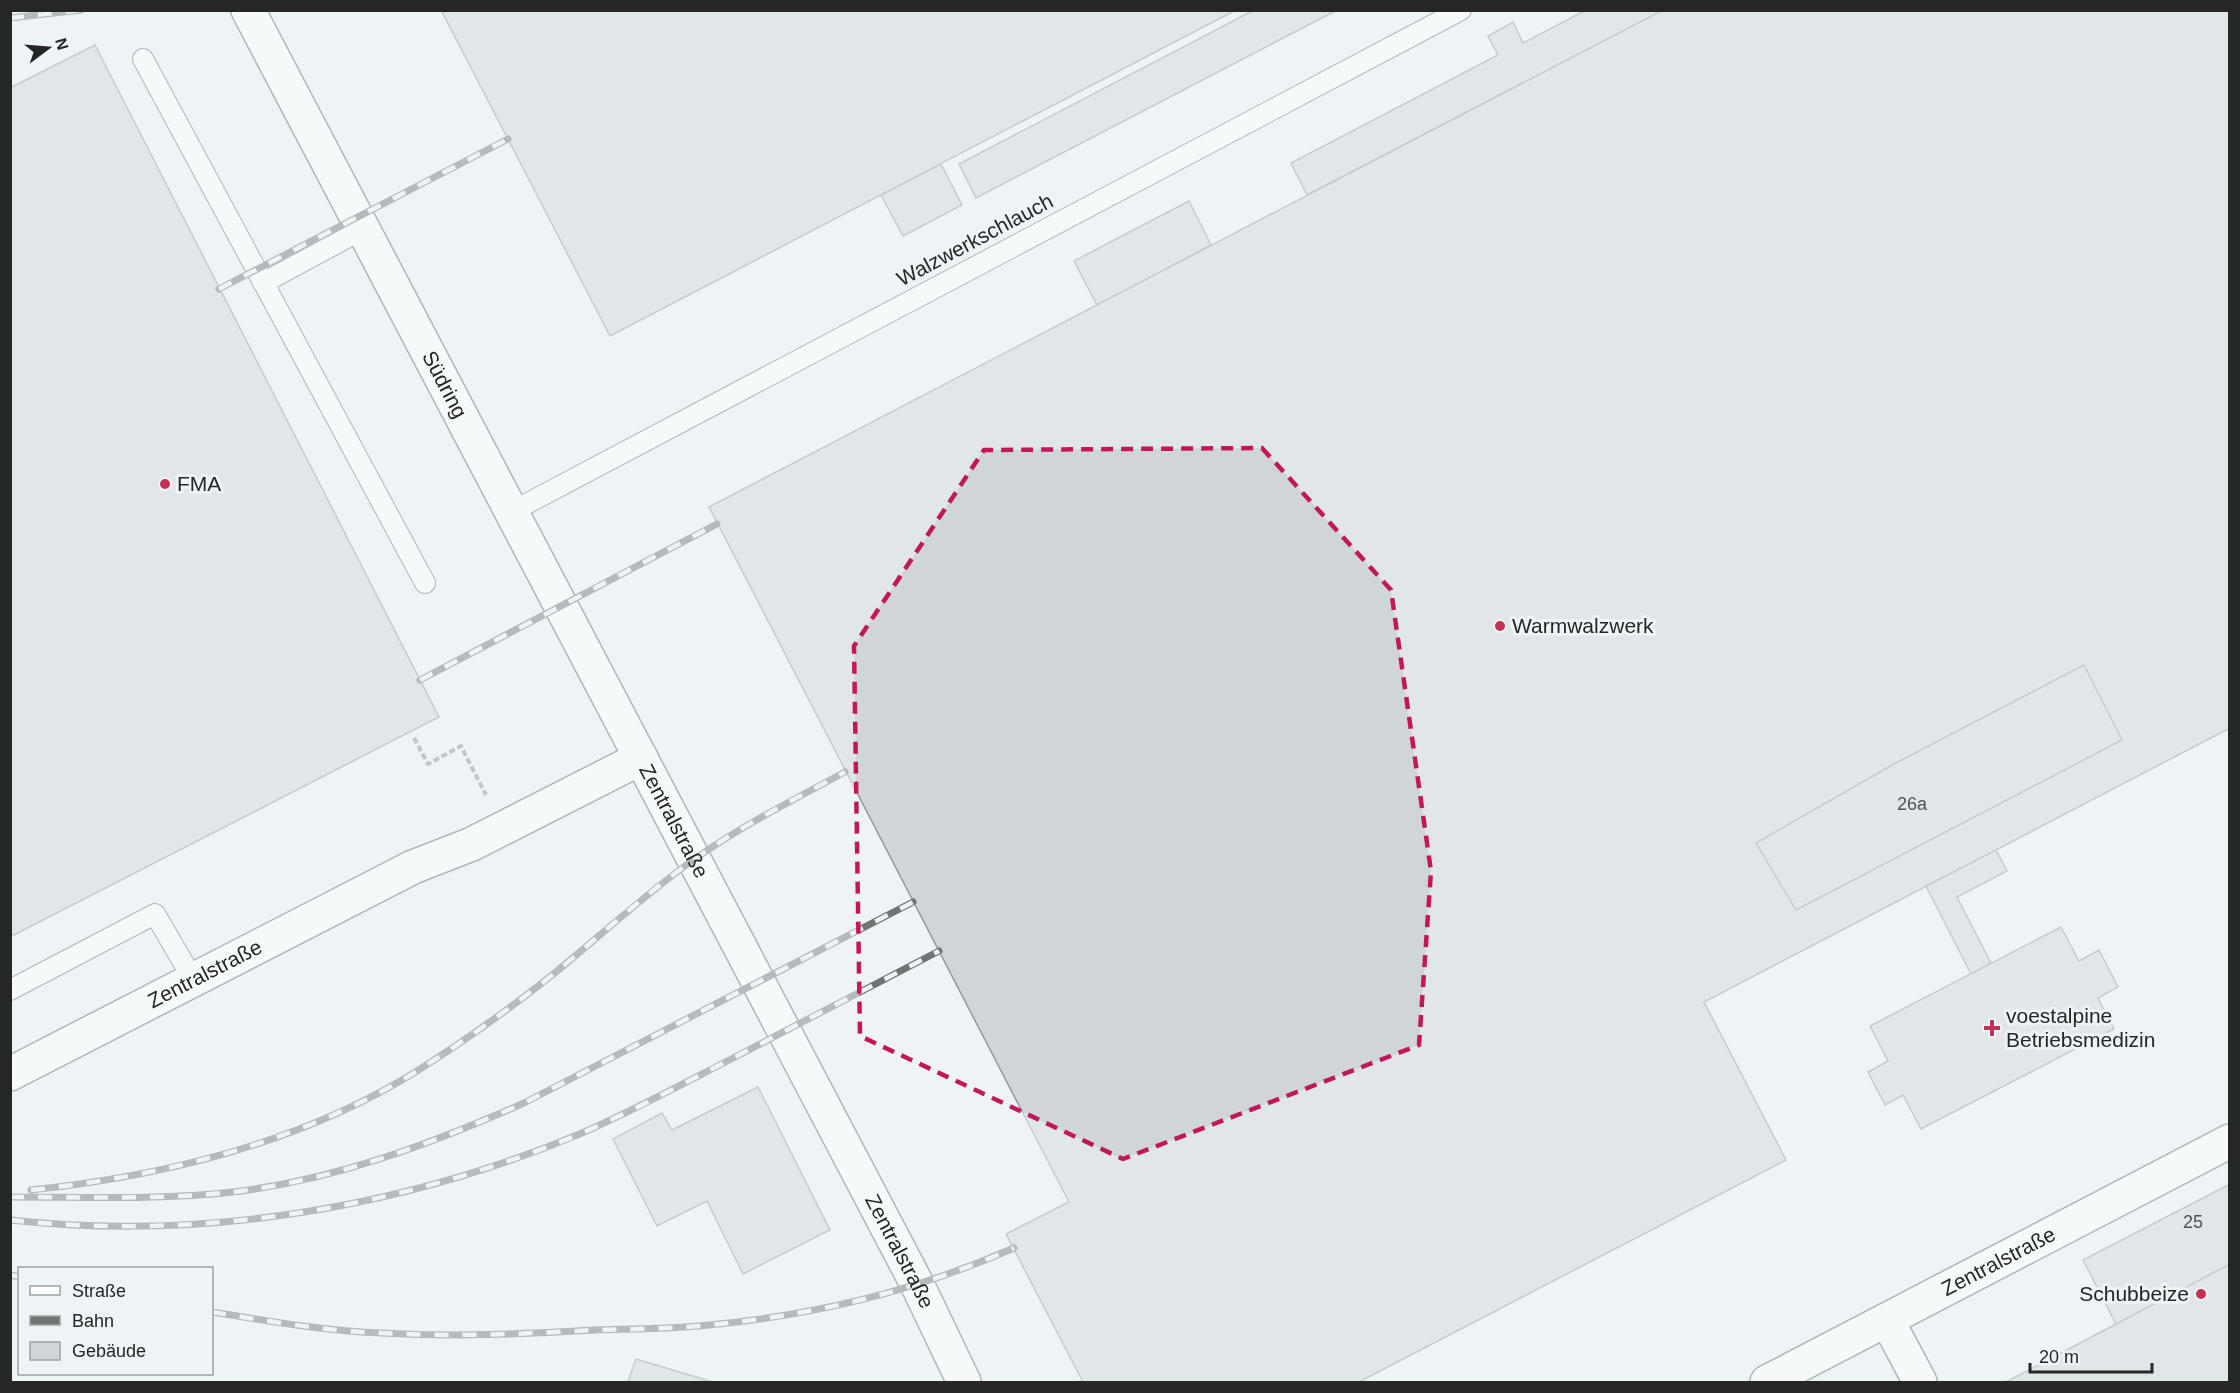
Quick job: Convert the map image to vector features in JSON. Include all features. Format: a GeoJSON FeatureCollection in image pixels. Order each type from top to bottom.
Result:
{"type":"FeatureCollection","features":[{"type":"Feature","properties":{"kind":"street","name":"Südring"},"geometry":{"type":"LineString","coordinates":[[248,10],[640,758]]}},
{"type":"Feature","properties":{"kind":"street","name":"Zentralstraße"},"geometry":{"type":"LineString","coordinates":[[10,1074],[413,867],[472,844],[640,758],[918,1286],[964,1383]]}},
{"type":"Feature","properties":{"kind":"street","name":"Zentralstraße"},"geometry":{"type":"LineString","coordinates":[[1767,1383],[2229,1141]]}},
{"type":"Feature","properties":{"kind":"street"},"geometry":{"type":"LineString","coordinates":[[1887,1320],[1920,1383]]}},
{"type":"Feature","properties":{"kind":"lane","name":"Walzwerkschlauch"},"geometry":{"type":"LineString","coordinates":[[511,512],[1461,10]]}},
{"type":"Feature","properties":{"kind":"lane"},"geometry":{"type":"LineString","coordinates":[[143,59],[425,583]]}},
{"type":"Feature","properties":{"kind":"lane"},"geometry":{"type":"LineString","coordinates":[[263,283],[363,229]]}},
{"type":"Feature","properties":{"kind":"lane"},"geometry":{"type":"LineString","coordinates":[[10,990],[155,914],[194,981]]}},
{"type":"Feature","properties":{"kind":"path"},"geometry":{"type":"LineString","coordinates":[[414,738],[428,764],[461,746],[486,795]]}},
{"type":"Feature","properties":{"kind":"highlighted area"},"geometry":{"type":"Polygon","coordinates":[[[1262,448],[1391,590],[1431,871],[1419,1045],[1123,1159],[860,1036],[854,646],[984,450],[1262,448]]]}},
{"type":"Feature","properties":{"kind":"building"},"geometry":{"type":"Polygon","coordinates":[[[441,10],[1236,10],[610,336],[441,10]]]}},
{"type":"Feature","properties":{"kind":"building"},"geometry":{"type":"Polygon","coordinates":[[[1254,10],[1337,10],[976,198],[959,164],[1254,10]]]}},
{"type":"Feature","properties":{"kind":"building"},"geometry":{"type":"Polygon","coordinates":[[[1586,10],[1663,10],[1307,195],[1291,163],[1498,55],[1488,36],[1513,22],[1523,43],[1586,10]]]}},
{"type":"Feature","properties":{"kind":"building","name":"Warmwalzwerk"},"geometry":{"type":"Polygon","coordinates":[[[1663,10],[2230,10],[2230,728],[1704,1002],[1786,1160],[1359,1382],[1083,1382],[1006,1234],[1069,1202],[709,507],[1663,10]]]}},
{"type":"Feature","properties":{"kind":"building","name":"FMA"},"geometry":{"type":"Polygon","coordinates":[[[95,45],[439,717],[10,937],[10,88],[95,45]]]}},
{"type":"Feature","properties":{"kind":"building"},"geometry":{"type":"Polygon","coordinates":[[[941,164],[962,205],[903,236],[881,195],[941,164]]]}},
{"type":"Feature","properties":{"kind":"building"},"geometry":{"type":"Polygon","coordinates":[[[1189,201],[1211,245],[1097,305],[1074,261],[1189,201]]]}},
{"type":"Feature","properties":{"kind":"building"},"geometry":{"type":"Polygon","coordinates":[[[2084,665],[2122,740],[1796,910],[1756,843],[1894,764],[2084,665]]]}},
{"type":"Feature","properties":{"kind":"building"},"geometry":{"type":"Polygon","coordinates":[[[1996,850],[2007,871],[1957,897],[1991,963],[1971,974],[1926,886],[1996,850]]]}},
{"type":"Feature","properties":{"kind":"building","name":"voestalpine Betriebsmedizin"},"geometry":{"type":"Polygon","coordinates":[[[2061,927],[2079,961],[2099,950],[2118,987],[2098,998],[2114,1029],[1921,1129],[1903,1095],[1885,1105],[1868,1072],[1888,1061],[1870,1026],[2061,927]]]}},
{"type":"Feature","properties":{"kind":"building"},"geometry":{"type":"Polygon","coordinates":[[[758,1087],[830,1230],[743,1274],[707,1201],[657,1226],[613,1139],[662,1113],[672,1130],[758,1087]]]}},
{"type":"Feature","properties":{"kind":"building"},"geometry":{"type":"Polygon","coordinates":[[[2230,1184],[2230,1264],[2116,1324],[2083,1260],[2230,1184]]]}},
{"type":"Feature","properties":{"kind":"building","name":"Schubbeize"},"geometry":{"type":"Polygon","coordinates":[[[2230,1264],[2230,1382],[2006,1382],[2116,1324],[2230,1264]]]}},
{"type":"Feature","properties":{"kind":"building"},"geometry":{"type":"Polygon","coordinates":[[[636,1359],[713,1382],[628,1382],[636,1359]]]}},
{"type":"Feature","properties":{"kind":"railway"},"geometry":{"type":"LineString","coordinates":[[10,18],[81,10]]}},
{"type":"Feature","properties":{"kind":"railway"},"geometry":{"type":"LineString","coordinates":[[219,289],[508,139]]}},
{"type":"Feature","properties":{"kind":"railway"},"geometry":{"type":"LineString","coordinates":[[420,680],[717,524]]}},
{"type":"Feature","properties":{"kind":"railway"},"geometry":{"type":"LineString","coordinates":[[31,1190],[131,1175],[231,1152],[327,1118],[373,1096],[417,1071],[502,1013],[696,858],[751,823],[845,772]]}},
{"type":"Feature","properties":{"kind":"railway"},"geometry":{"type":"LineString","coordinates":[[10,1197],[94,1198],[205,1195],[308,1179],[382,1158],[454,1133],[524,1103],[913,902]]}},
{"type":"Feature","properties":{"kind":"railway"},"geometry":{"type":"LineString","coordinates":[[10,1220],[83,1225],[156,1226],[229,1221],[301,1212],[373,1199],[444,1181],[514,1159],[602,1124],[939,951]]}},
{"type":"Feature","properties":{"kind":"railway"},"geometry":{"type":"LineString","coordinates":[[213,1312],[318,1328],[409,1334],[515,1334],[699,1326],[781,1316],[860,1300],[937,1278],[1014,1248]]}},
{"type":"Feature","properties":{"kind":"railway"},"geometry":{"type":"LineString","coordinates":[[10,1275],[18,1277]]}},
{"type":"Feature","properties":{"kind":"place","name":"FMA"},"geometry":{"type":"Point","coordinates":[165,484]}},
{"type":"Feature","properties":{"kind":"place","name":"Warmwalzwerk"},"geometry":{"type":"Point","coordinates":[1500,626]}},
{"type":"Feature","properties":{"kind":"place","name":"voestalpine Betriebsmedizin"},"geometry":{"type":"Point","coordinates":[1992,1028]}},
{"type":"Feature","properties":{"kind":"place","name":"Schubbeize"},"geometry":{"type":"Point","coordinates":[2201,1294]}}]}
